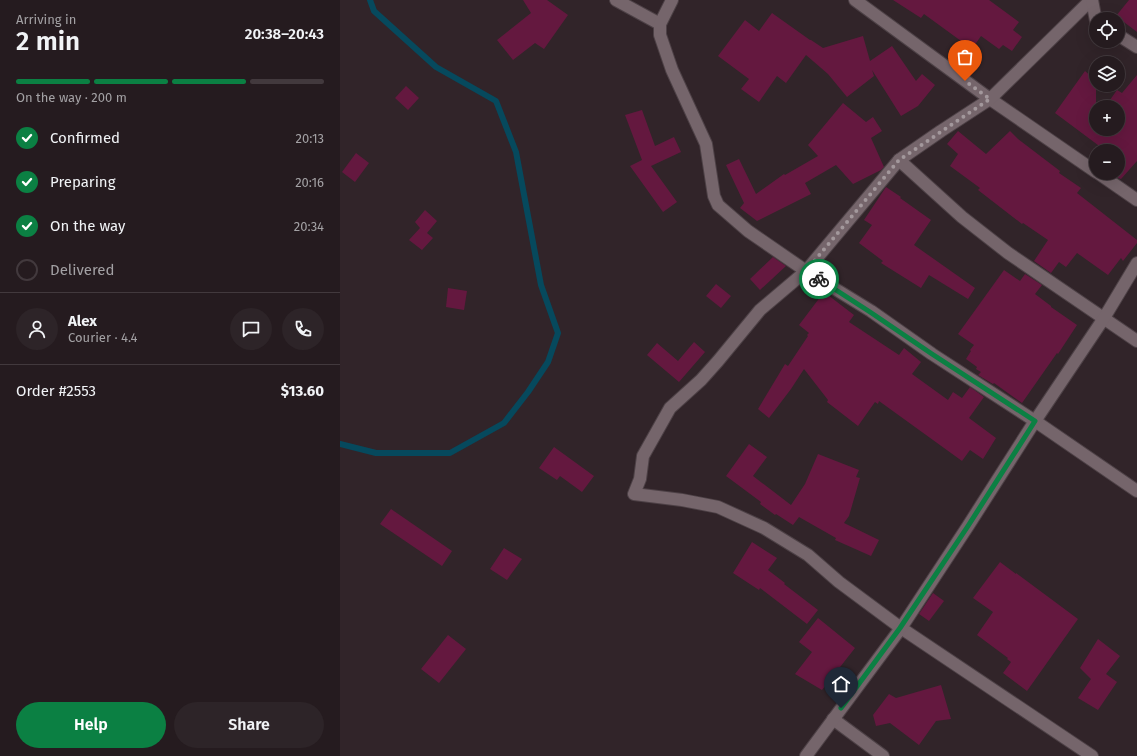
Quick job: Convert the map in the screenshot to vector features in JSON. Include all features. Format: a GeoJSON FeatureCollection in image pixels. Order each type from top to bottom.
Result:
{"type":"FeatureCollection","features":[{"type":"Feature","properties":{"kind":"street"},"geometry":{"type":"LineString","coordinates":[[616,0],[660,24]]}},
{"type":"Feature","properties":{"kind":"street"},"geometry":{"type":"LineString","coordinates":[[672,0],[660,24],[660,35],[672,70],[706,144],[714,196],[718,205],[748,231],[806,271],[1035,421],[1137,491]]}},
{"type":"Feature","properties":{"kind":"street"},"geometry":{"type":"LineString","coordinates":[[855,0],[990,99],[1089,167]]}},
{"type":"Feature","properties":{"kind":"street"},"geometry":{"type":"LineString","coordinates":[[1092,0],[990,99],[899,160],[806,271],[760,310],[714,366],[670,408],[643,456],[640,479],[634,494],[682,500],[718,507],[764,528],[808,555],[839,582],[900,628],[1092,756]]}},
{"type":"Feature","properties":{"kind":"street"},"geometry":{"type":"LineString","coordinates":[[1092,0],[1094,12]]}},
{"type":"Feature","properties":{"kind":"street"},"geometry":{"type":"LineString","coordinates":[[1125,39],[1137,47]]}},
{"type":"Feature","properties":{"kind":"street"},"geometry":{"type":"LineString","coordinates":[[899,160],[962,217],[1008,253],[1137,341]]}},
{"type":"Feature","properties":{"kind":"street"},"geometry":{"type":"LineString","coordinates":[[1108,180],[1137,200]]}},
{"type":"Feature","properties":{"kind":"street"},"geometry":{"type":"LineString","coordinates":[[806,756],[900,628],[1104,318],[1137,263]]}},
{"type":"Feature","properties":{"kind":"street"},"geometry":{"type":"LineString","coordinates":[[833,719],[883,756]]}},
{"type":"Feature","properties":{"kind":"building"},"geometry":{"type":"Polygon","coordinates":[[[523,0],[547,0],[568,15],[544,49],[535,43],[513,60],[497,40],[531,13],[523,0]]]}},
{"type":"Feature","properties":{"kind":"building"},"geometry":{"type":"Polygon","coordinates":[[[893,0],[989,0],[1019,22],[1013,30],[1022,37],[1012,51],[1003,45],[999,49],[981,36],[972,49],[924,14],[921,18],[893,0]]]}},
{"type":"Feature","properties":{"kind":"building"},"geometry":{"type":"Polygon","coordinates":[[[1129,0],[1137,0],[1137,32],[1125,23],[1125,12],[1119,12],[1129,0]]]}},
{"type":"Feature","properties":{"kind":"building"},"geometry":{"type":"Polygon","coordinates":[[[772,13],[823,48],[863,36],[870,61],[892,46],[916,81],[922,74],[935,85],[918,106],[901,116],[872,70],[874,76],[847,97],[828,74],[806,55],[786,83],[777,76],[759,102],[741,89],[749,79],[718,56],[745,20],[759,31],[772,13]]]}},
{"type":"Feature","properties":{"kind":"building"},"geometry":{"type":"Polygon","coordinates":[[[1085,71],[1089,75],[1089,92],[1096,92],[1096,100],[1089,100],[1089,136],[1125,136],[1125,100],[1110,100],[1116,92],[1125,92],[1125,89],[1137,75],[1137,161],[1125,174],[1125,144],[1097,144],[1055,113],[1085,71]]]}},
{"type":"Feature","properties":{"kind":"building"},"geometry":{"type":"Polygon","coordinates":[[[406,86],[419,98],[408,110],[395,98],[406,86]]]}},
{"type":"Feature","properties":{"kind":"building"},"geometry":{"type":"Polygon","coordinates":[[[843,103],[866,122],[873,117],[882,131],[871,138],[884,167],[853,184],[836,165],[805,183],[811,194],[757,221],[740,208],[744,203],[726,165],[739,159],[756,194],[784,174],[785,175],[818,156],[808,145],[843,103]]]}},
{"type":"Feature","properties":{"kind":"building"},"geometry":{"type":"Polygon","coordinates":[[[642,110],[655,146],[674,137],[681,152],[651,166],[677,202],[663,212],[630,166],[642,160],[625,115],[642,110]]]}},
{"type":"Feature","properties":{"kind":"building"},"geometry":{"type":"Polygon","coordinates":[[[958,131],[986,154],[1010,131],[1018,139],[1060,171],[1059,173],[1081,188],[1077,193],[1137,240],[1137,243],[1123,261],[1121,258],[1108,275],[1077,253],[1066,267],[1059,262],[1051,273],[1034,261],[1048,240],[1023,223],[1022,224],[978,190],[980,188],[950,166],[958,154],[947,144],[958,131]]]}},
{"type":"Feature","properties":{"kind":"building"},"geometry":{"type":"Polygon","coordinates":[[[356,153],[369,163],[355,182],[342,172],[356,153]]]}},
{"type":"Feature","properties":{"kind":"building"},"geometry":{"type":"Polygon","coordinates":[[[886,187],[931,220],[914,245],[975,288],[968,299],[929,275],[921,288],[881,263],[883,261],[859,243],[872,225],[864,220],[886,187]]]}},
{"type":"Feature","properties":{"kind":"building"},"geometry":{"type":"Polygon","coordinates":[[[425,210],[437,221],[427,233],[433,238],[422,250],[409,240],[420,228],[415,222],[425,210]]]}},
{"type":"Feature","properties":{"kind":"building"},"geometry":{"type":"Polygon","coordinates":[[[773,257],[786,266],[760,290],[750,279],[773,257]]]}},
{"type":"Feature","properties":{"kind":"building"},"geometry":{"type":"Polygon","coordinates":[[[1004,270],[1020,281],[1025,274],[1042,285],[1035,294],[1077,325],[1022,403],[994,383],[993,384],[978,375],[981,372],[966,359],[974,345],[958,334],[1004,270]]]}},
{"type":"Feature","properties":{"kind":"building"},"geometry":{"type":"Polygon","coordinates":[[[716,284],[731,296],[721,308],[706,296],[716,284]]]}},
{"type":"Feature","properties":{"kind":"building"},"geometry":{"type":"Polygon","coordinates":[[[448,288],[467,291],[464,310],[446,307],[448,288]]]}},
{"type":"Feature","properties":{"kind":"building"},"geometry":{"type":"Polygon","coordinates":[[[824,292],[854,315],[849,322],[899,355],[904,348],[921,362],[912,374],[948,400],[953,392],[962,398],[970,387],[984,397],[969,418],[996,438],[983,459],[970,450],[962,461],[879,401],[878,404],[875,402],[858,426],[827,402],[828,400],[804,369],[769,418],[758,409],[785,364],[788,366],[808,336],[807,335],[809,333],[799,325],[824,292]]]}},
{"type":"Feature","properties":{"kind":"building"},"geometry":{"type":"Polygon","coordinates":[[[694,342],[705,352],[679,382],[647,355],[657,343],[678,361],[694,342]]]}},
{"type":"Feature","properties":{"kind":"building"},"geometry":{"type":"Polygon","coordinates":[[[749,444],[767,457],[753,476],[791,505],[805,484],[818,454],[859,470],[856,477],[860,478],[849,516],[844,523],[879,540],[871,556],[835,540],[836,538],[799,517],[793,525],[776,514],[775,515],[760,504],[761,502],[726,476],[749,444]]]}},
{"type":"Feature","properties":{"kind":"building"},"geometry":{"type":"Polygon","coordinates":[[[554,447],[594,476],[582,492],[560,476],[557,480],[539,468],[554,447]]]}},
{"type":"Feature","properties":{"kind":"building"},"geometry":{"type":"Polygon","coordinates":[[[391,509],[452,551],[442,566],[380,524],[391,509]]]}},
{"type":"Feature","properties":{"kind":"building"},"geometry":{"type":"Polygon","coordinates":[[[752,542],[777,558],[768,570],[818,610],[807,624],[760,588],[759,590],[733,573],[752,542]]]}},
{"type":"Feature","properties":{"kind":"building"},"geometry":{"type":"Polygon","coordinates":[[[504,548],[522,559],[507,580],[490,569],[504,548]]]}},
{"type":"Feature","properties":{"kind":"building"},"geometry":{"type":"Polygon","coordinates":[[[1000,562],[1078,619],[1027,691],[1003,673],[1011,662],[1007,659],[1008,658],[977,635],[993,612],[973,598],[1000,562]]]}},
{"type":"Feature","properties":{"kind":"building"},"geometry":{"type":"Polygon","coordinates":[[[933,593],[944,601],[929,621],[919,614],[933,593]]]}},
{"type":"Feature","properties":{"kind":"building"},"geometry":{"type":"Polygon","coordinates":[[[818,618],[855,648],[822,690],[795,674],[812,652],[799,642],[818,618]]]}},
{"type":"Feature","properties":{"kind":"building"},"geometry":{"type":"Polygon","coordinates":[[[448,635],[466,649],[439,683],[421,669],[448,635]]]}},
{"type":"Feature","properties":{"kind":"building"},"geometry":{"type":"Polygon","coordinates":[[[1098,639],[1120,656],[1106,674],[1117,682],[1098,710],[1078,698],[1091,679],[1080,668],[1098,639]]]}},
{"type":"Feature","properties":{"kind":"building"},"geometry":{"type":"Polygon","coordinates":[[[941,685],[951,719],[936,721],[919,745],[890,723],[876,726],[873,715],[889,694],[896,698],[941,685]]]}},
{"type":"Feature","properties":{"kind":"waterway"},"geometry":{"type":"LineString","coordinates":[[340,444],[376,453],[450,453],[504,423],[528,392],[548,362],[558,333],[541,285],[516,152],[496,101],[436,67],[374,11],[370,0]]}},
{"type":"Feature","properties":{"kind":"way so far"},"geometry":{"type":"LineString","coordinates":[[819,279],[806,271],[899,160],[990,99],[965,81]]}},
{"type":"Feature","properties":{"kind":"route"},"geometry":{"type":"LineString","coordinates":[[819,279],[1035,421],[968,526],[900,628],[841,708]]}}]}
